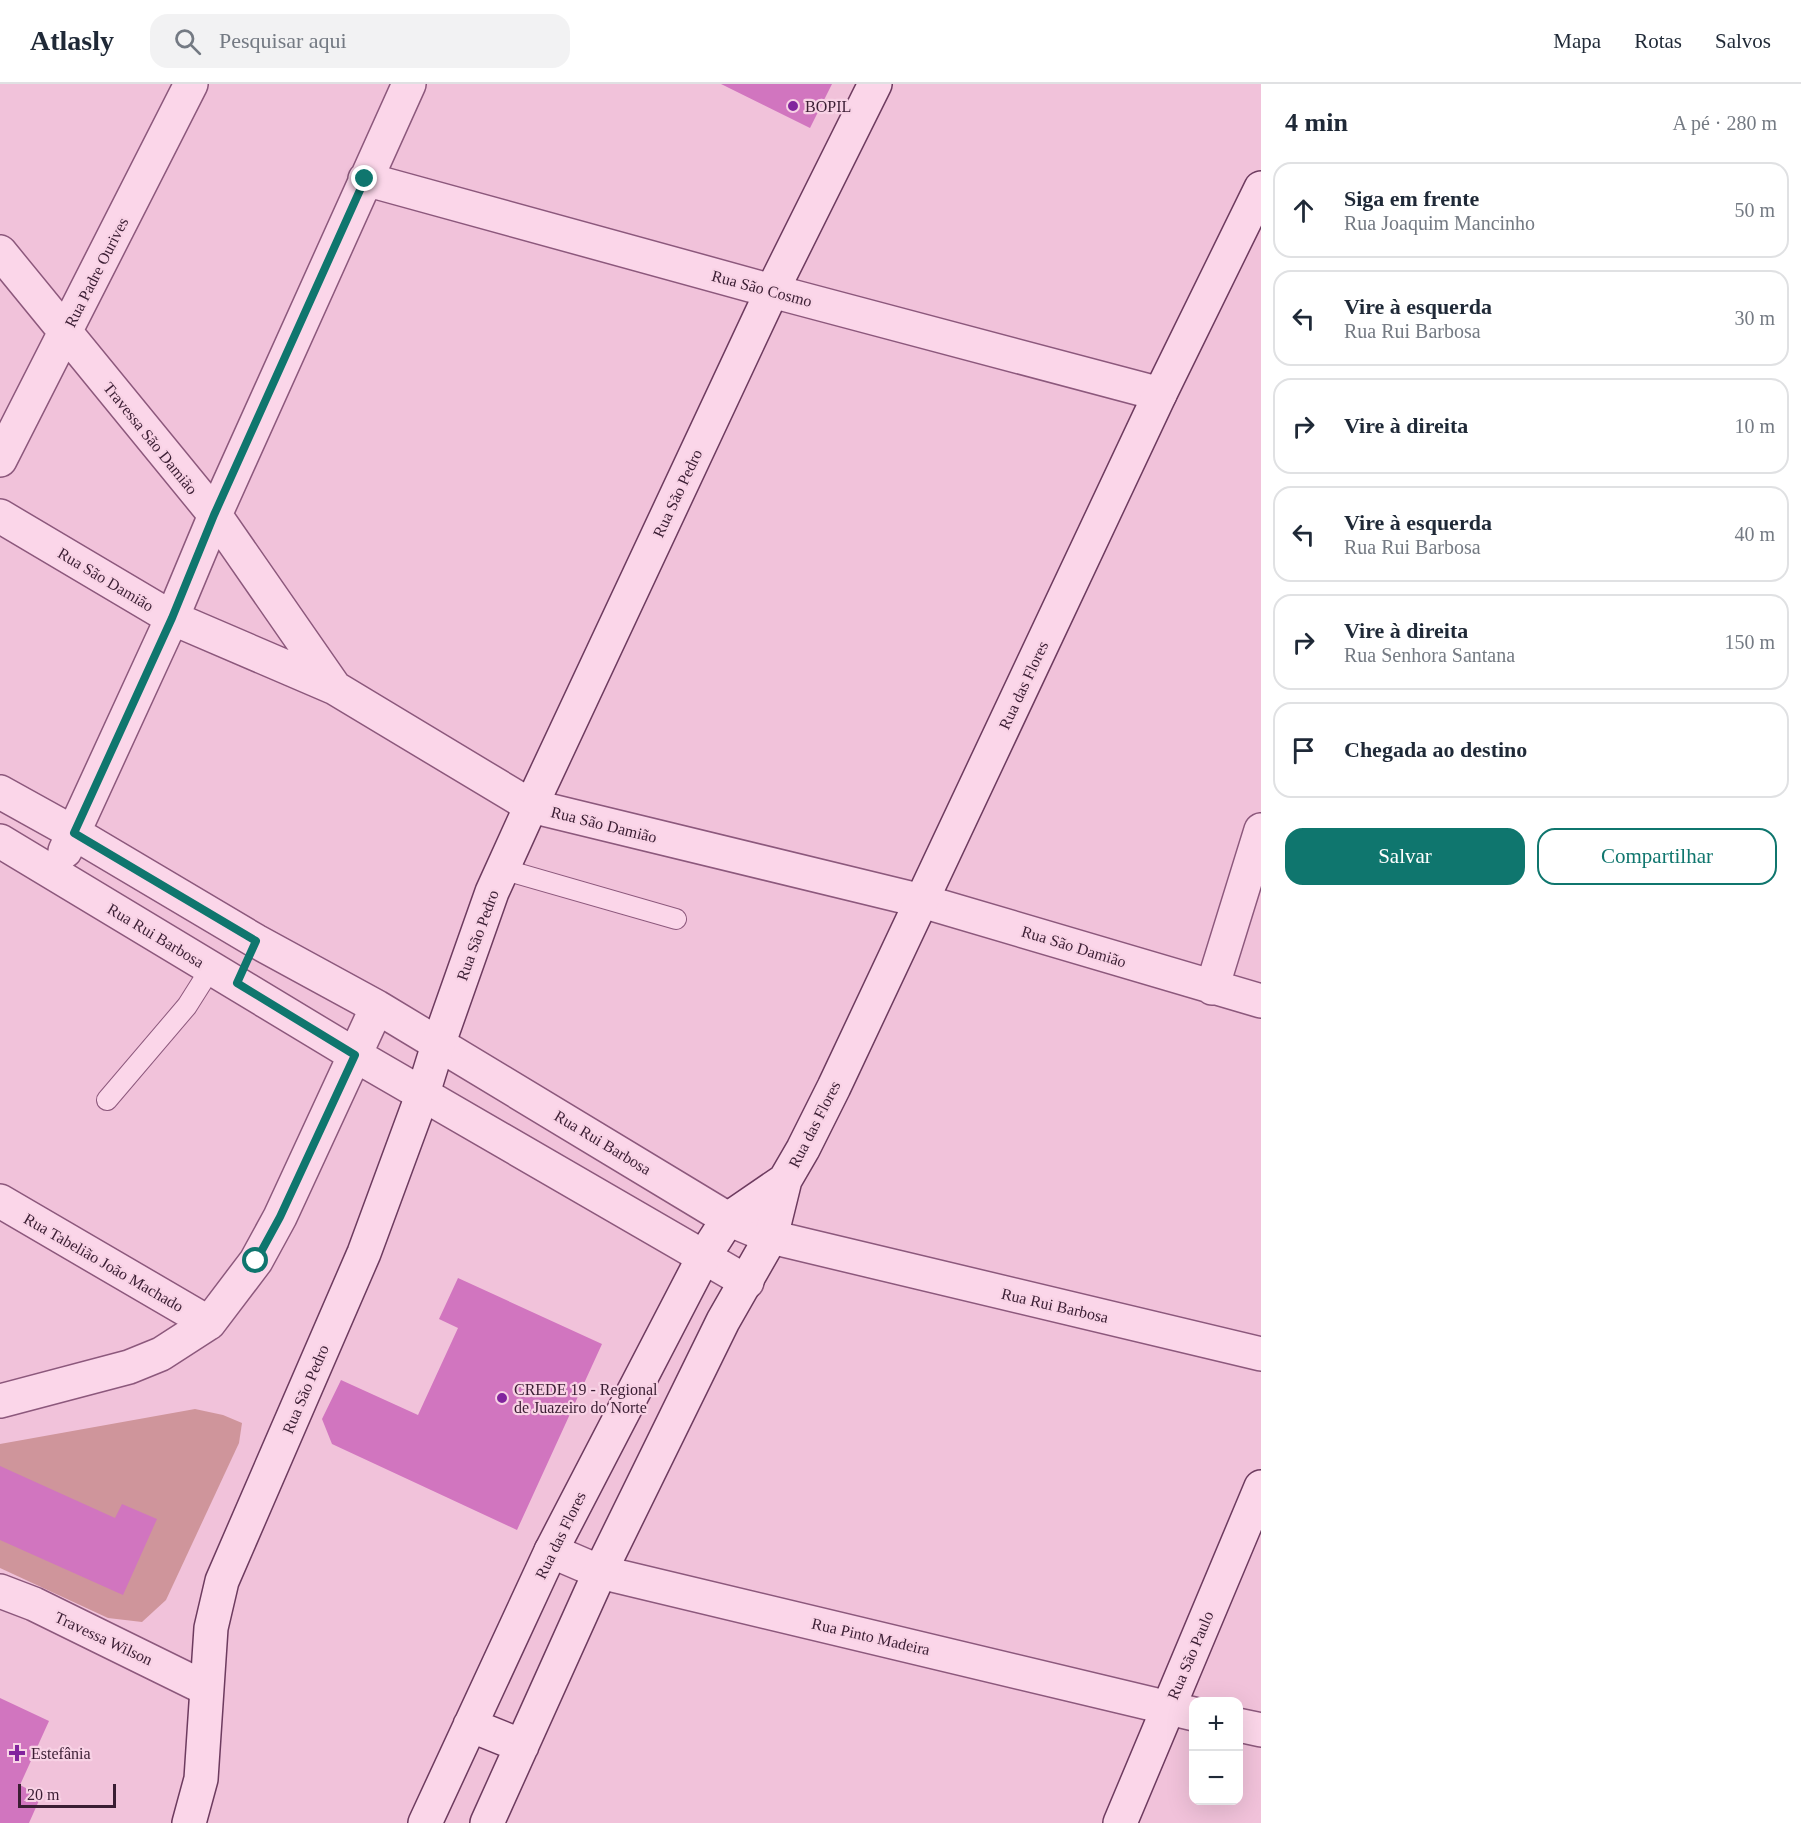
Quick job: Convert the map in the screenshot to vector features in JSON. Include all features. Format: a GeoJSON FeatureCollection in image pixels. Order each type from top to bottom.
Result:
{"type":"FeatureCollection","features":[{"type":"Feature","properties":{"kind":"street","name":"Rua Padre Ourives"},"geometry":{"type":"LineString","coordinates":[[0,460],[191,84]]}},
{"type":"Feature","properties":{"kind":"street"},"geometry":{"type":"LineString","coordinates":[[54,873],[172,618],[214,515],[409,84]]}},
{"type":"Feature","properties":{"kind":"street","name":"Rua São Pedro"},"geometry":{"type":"LineString","coordinates":[[189,1823],[201,1779],[211,1628],[222,1581],[364,1253],[502,869],[772,291],[875,84]]}},
{"type":"Feature","properties":{"kind":"street","name":"Rua São Cosmo"},"geometry":{"type":"LineString","coordinates":[[365,179],[772,291],[1160,394]]}},
{"type":"Feature","properties":{"kind":"street","name":"Rua das Flores"},"geometry":{"type":"LineString","coordinates":[[487,1823],[600,1572],[711,1345],[771,1237],[785,1180],[816,1124],[1160,394],[1261,188]]}},
{"type":"Feature","properties":{"kind":"street","name":"Travessa São Damião"},"geometry":{"type":"LineString","coordinates":[[0,252],[214,515],[335,688]]}},
{"type":"Feature","properties":{"kind":"street","name":"Rua São Damião"},"geometry":{"type":"LineString","coordinates":[[0,516],[172,618],[335,688],[531,806],[922,901],[1261,1001]]}},
{"type":"Feature","properties":{"kind":"street","name":"Rua Rui Barbosa"},"geometry":{"type":"LineString","coordinates":[[0,792],[256,941],[377,1007],[728,1219],[771,1237],[1261,1354]]}},
{"type":"Feature","properties":{"kind":"street"},"geometry":{"type":"LineString","coordinates":[[1212,988],[1261,830]]}},
{"type":"Feature","properties":{"kind":"street","name":"Rua Rui Barbosa"},"geometry":{"type":"LineString","coordinates":[[0,841],[355,1055],[747,1282]]}},
{"type":"Feature","properties":{"kind":"street"},"geometry":{"type":"LineString","coordinates":[[224,975],[256,941]]}},
{"type":"Feature","properties":{"kind":"street"},"geometry":{"type":"LineString","coordinates":[[0,1401],[129,1366],[161,1354],[209,1323],[256,1261],[280,1217],[377,1007]]}},
{"type":"Feature","properties":{"kind":"street"},"geometry":{"type":"LineString","coordinates":[[597,1195],[620,1152]]}},
{"type":"Feature","properties":{"kind":"street","name":"Rua das Flores"},"geometry":{"type":"LineString","coordinates":[[425,1823],[551,1551],[703,1258],[728,1219],[785,1180]]}},
{"type":"Feature","properties":{"kind":"street","name":"Rua Tabelião João Machado"},"geometry":{"type":"LineString","coordinates":[[0,1201],[209,1323]]}},
{"type":"Feature","properties":{"kind":"street","name":"Rua São Paulo"},"geometry":{"type":"LineString","coordinates":[[1120,1823],[1181,1711],[1261,1487]]}},
{"type":"Feature","properties":{"kind":"street","name":"Rua Pinto Madeira"},"geometry":{"type":"LineString","coordinates":[[551,1551],[600,1572],[1181,1711]]}},
{"type":"Feature","properties":{"kind":"street","name":"Travessa Wilson"},"geometry":{"type":"LineString","coordinates":[[0,1591],[34,1604],[206,1688]]}},
{"type":"Feature","properties":{"kind":"street"},"geometry":{"type":"LineString","coordinates":[[470,1725],[522,1746]]}},
{"type":"Feature","properties":{"kind":"street"},"geometry":{"type":"LineString","coordinates":[[1243,1726],[1261,1730]]}},
{"type":"Feature","properties":{"kind":"lane"},"geometry":{"type":"LineString","coordinates":[[502,869],[676,919]]}},
{"type":"Feature","properties":{"kind":"lane"},"geometry":{"type":"LineString","coordinates":[[107,1100],[188,1006],[224,975]]}},
{"type":"Feature","properties":{"kind":"shaded area"},"geometry":{"type":"Polygon","coordinates":[[[195,1409],[223,1415],[242,1423],[239,1443],[166,1600],[142,1622],[108,1618],[0,1568],[0,1444],[195,1409]]]}},
{"type":"Feature","properties":{"kind":"building","name":"BOPIL"},"geometry":{"type":"Polygon","coordinates":[[[721,84],[832,84],[810,128],[721,84]]]}},
{"type":"Feature","properties":{"kind":"building","name":"CREDE 19 - Regional de Juazeiro do Norte"},"geometry":{"type":"Polygon","coordinates":[[[458,1278],[602,1344],[517,1530],[332,1444],[322,1419],[341,1380],[418,1415],[458,1328],[439,1319],[458,1278]]]}},
{"type":"Feature","properties":{"kind":"building"},"geometry":{"type":"Polygon","coordinates":[[[0,1466],[115,1518],[122,1504],[157,1519],[123,1595],[0,1540],[0,1466]]]}},
{"type":"Feature","properties":{"kind":"building","name":"Estefânia"},"geometry":{"type":"Polygon","coordinates":[[[0,1698],[49,1721],[20,1785],[41,1796],[29,1823],[0,1823],[0,1698]]]}},
{"type":"Feature","properties":{"kind":"place","name":"BOPIL"},"geometry":{"type":"Point","coordinates":[793,106]}},
{"type":"Feature","properties":{"kind":"place","name":"CREDE 19 - Regional de Juazeiro do Norte"},"geometry":{"type":"Point","coordinates":[502,1398]}},
{"type":"Feature","properties":{"kind":"place","name":"Estefânia"},"geometry":{"type":"Point","coordinates":[17,1753]}},
{"type":"Feature","properties":{"kind":"route"},"geometry":{"type":"LineString","coordinates":[[256,1261],[280,1217],[355,1055],[237,983],[256,941],[74,833],[172,618],[214,515],[365,179]]}}]}
